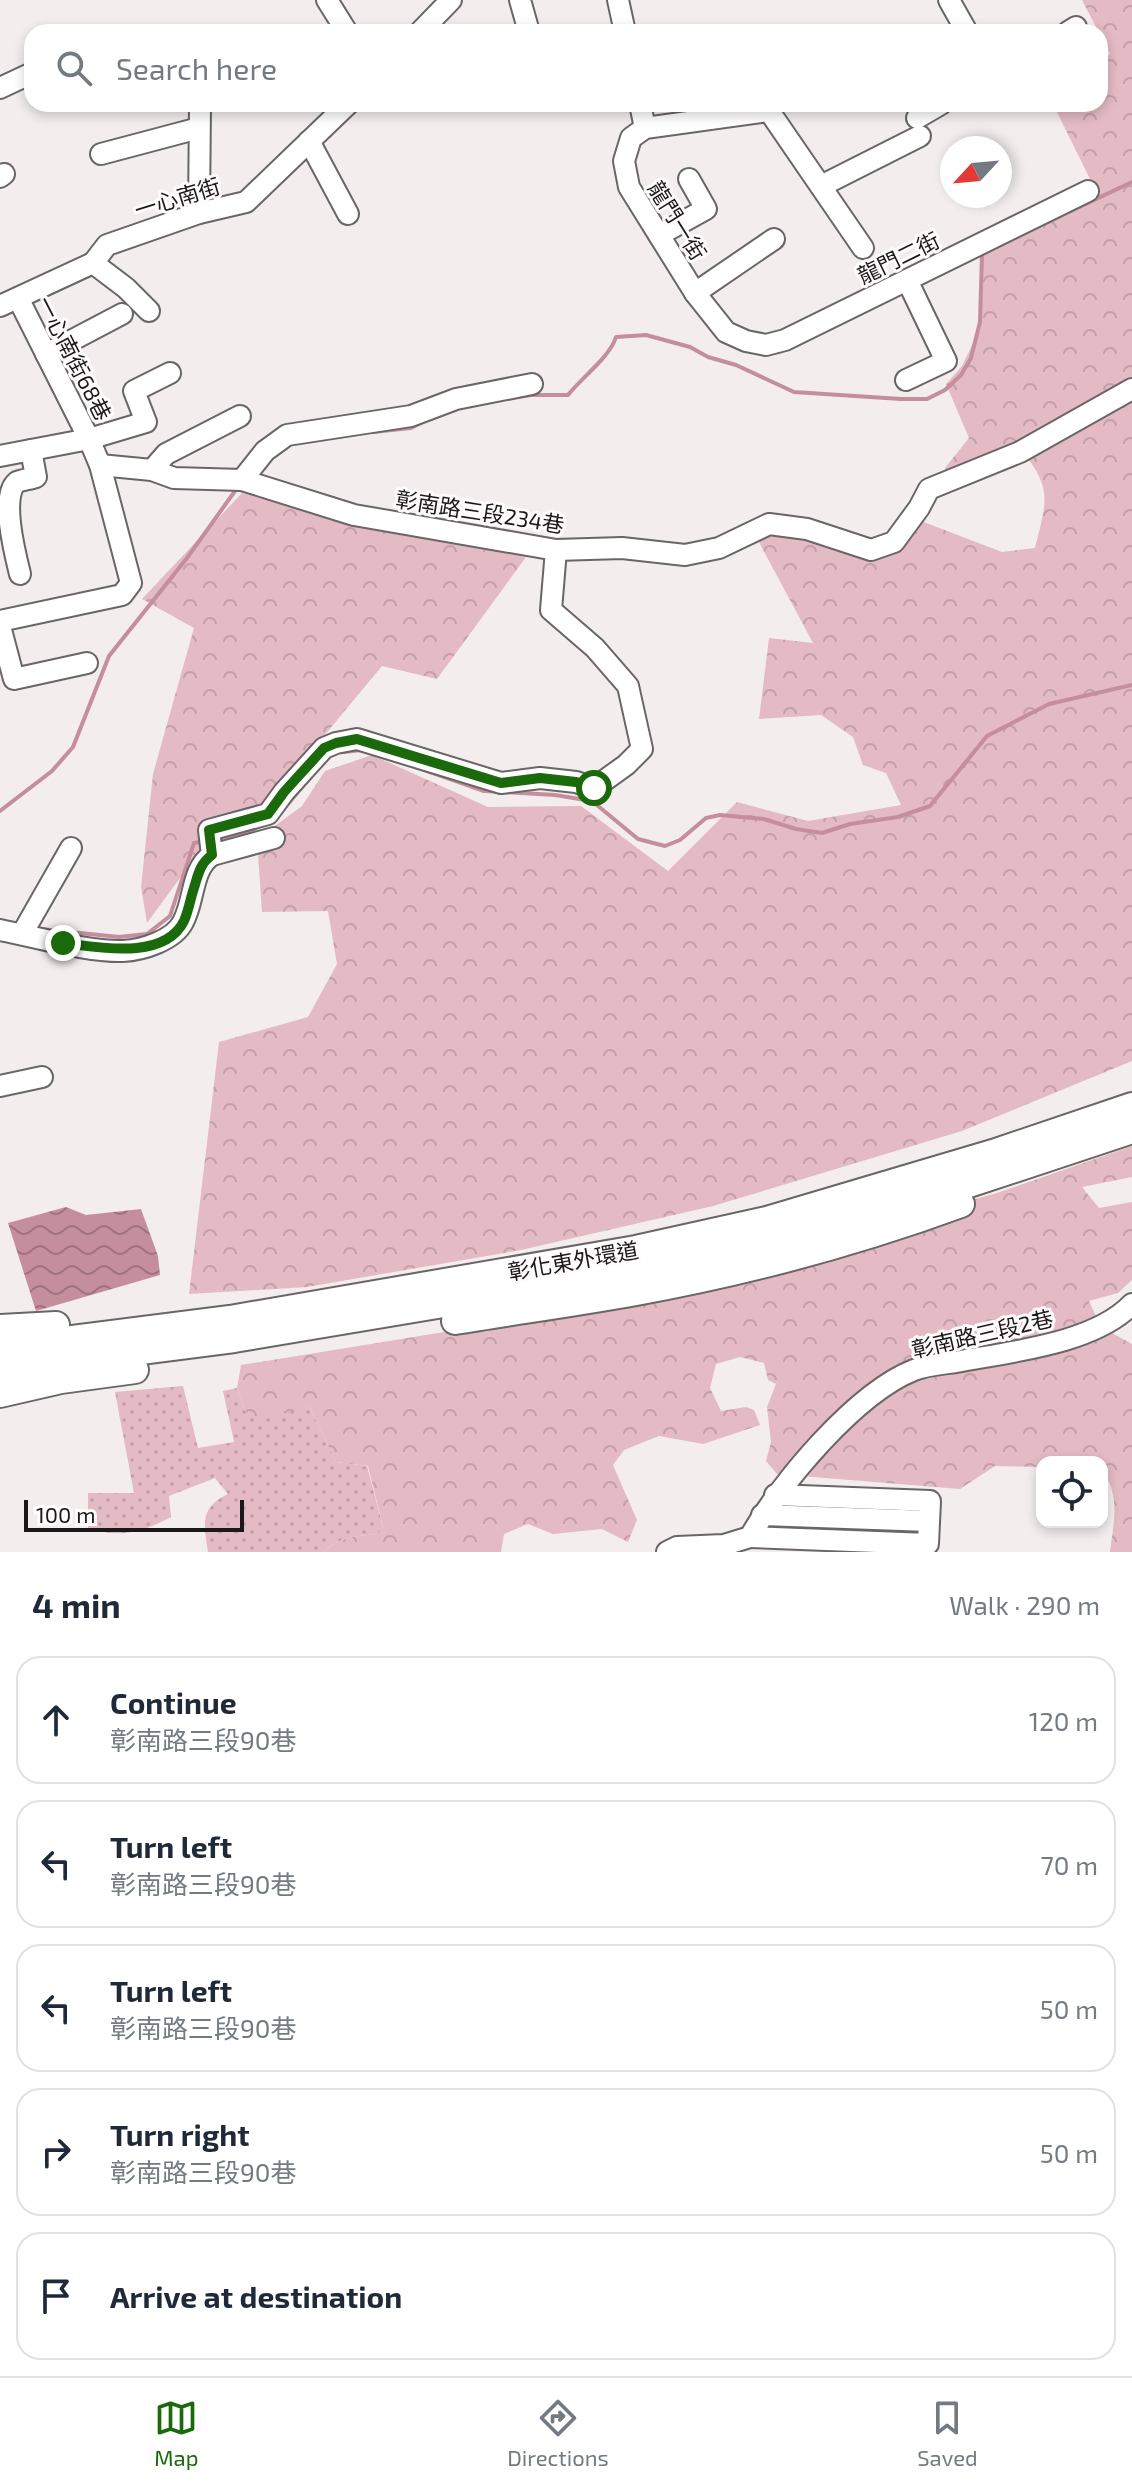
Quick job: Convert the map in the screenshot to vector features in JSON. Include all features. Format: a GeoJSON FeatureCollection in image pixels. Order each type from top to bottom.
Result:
{"type":"FeatureCollection","features":[{"type":"Feature","properties":{"kind":"main road","name":"彰化東外環道"},"geometry":{"type":"LineString","coordinates":[[1055,1145],[1132,1106]]}},
{"type":"Feature","properties":{"kind":"main road","name":"彰化東外環道"},"geometry":{"type":"LineString","coordinates":[[0,1369],[234,1339],[641,1271],[773,1242],[894,1195],[1055,1145],[1132,1130]]}},
{"type":"Feature","properties":{"kind":"main road"},"geometry":{"type":"LineString","coordinates":[[0,1328],[31,1327],[212,1304],[343,1284],[633,1232],[762,1204],[891,1169],[1055,1145]]}},
{"type":"Feature","properties":{"kind":"main road"},"geometry":{"type":"LineString","coordinates":[[0,1394],[39,1385],[638,1292],[781,1259],[904,1225],[958,1205],[1055,1145]]}},
{"type":"Feature","properties":{"kind":"main road","name":"彰化東外環道"},"geometry":{"type":"LineString","coordinates":[[0,1348],[230,1319],[636,1249],[894,1195]]}},
{"type":"Feature","properties":{"kind":"street"},"geometry":{"type":"LineString","coordinates":[[327,0],[342,24]]}},
{"type":"Feature","properties":{"kind":"street"},"geometry":{"type":"LineString","coordinates":[[428,24],[451,0]]}},
{"type":"Feature","properties":{"kind":"street"},"geometry":{"type":"LineString","coordinates":[[520,0],[527,24]]}},
{"type":"Feature","properties":{"kind":"street"},"geometry":{"type":"LineString","coordinates":[[618,0],[623,24]]}},
{"type":"Feature","properties":{"kind":"street"},"geometry":{"type":"LineString","coordinates":[[949,0],[962,24]]}},
{"type":"Feature","properties":{"kind":"street"},"geometry":{"type":"LineString","coordinates":[[0,88],[24,77]]}},
{"type":"Feature","properties":{"kind":"street"},"geometry":{"type":"LineString","coordinates":[[199,213],[200,112]]}},
{"type":"Feature","properties":{"kind":"street","name":"一心南街"},"geometry":{"type":"LineString","coordinates":[[9,302],[93,263],[107,245],[199,213],[246,202],[340,112]]}},
{"type":"Feature","properties":{"kind":"street"},"geometry":{"type":"LineString","coordinates":[[642,112],[645,128],[762,112]]}},
{"type":"Feature","properties":{"kind":"street"},"geometry":{"type":"LineString","coordinates":[[770,112],[863,248]]}},
{"type":"Feature","properties":{"kind":"street"},"geometry":{"type":"LineString","coordinates":[[821,186],[918,127],[933,112]]}},
{"type":"Feature","properties":{"kind":"street"},"geometry":{"type":"LineString","coordinates":[[101,154],[199,128]]}},
{"type":"Feature","properties":{"kind":"street","name":"龍門一街"},"geometry":{"type":"LineString","coordinates":[[645,128],[631,138],[624,161],[629,187],[695,293],[726,332]]}},
{"type":"Feature","properties":{"kind":"street"},"geometry":{"type":"LineString","coordinates":[[309,141],[348,214]]}},
{"type":"Feature","properties":{"kind":"street"},"geometry":{"type":"LineString","coordinates":[[659,235],[706,209],[689,179]]}},
{"type":"Feature","properties":{"kind":"street","name":"龍門二街"},"geometry":{"type":"LineString","coordinates":[[726,332],[766,345],[785,340],[1088,191]]}},
{"type":"Feature","properties":{"kind":"street"},"geometry":{"type":"LineString","coordinates":[[695,293],[774,239]]}},
{"type":"Feature","properties":{"kind":"street"},"geometry":{"type":"LineString","coordinates":[[93,263],[126,288],[149,311]]}},
{"type":"Feature","properties":{"kind":"street"},"geometry":{"type":"LineString","coordinates":[[906,380],[946,361],[907,280]]}},
{"type":"Feature","properties":{"kind":"street","name":"一心南街68巷"},"geometry":{"type":"LineString","coordinates":[[0,624],[122,595],[131,583],[100,465],[89,439],[46,354],[9,302]]}},
{"type":"Feature","properties":{"kind":"street"},"geometry":{"type":"LineString","coordinates":[[46,354],[122,314]]}},
{"type":"Feature","properties":{"kind":"street"},"geometry":{"type":"LineString","coordinates":[[0,456],[89,439],[146,422],[134,391],[170,373]]}},
{"type":"Feature","properties":{"kind":"street"},"geometry":{"type":"LineString","coordinates":[[242,480],[265,451],[287,435],[411,416],[456,399],[532,384]]}},
{"type":"Feature","properties":{"kind":"street","name":"彰南路三段234巷"},"geometry":{"type":"LineString","coordinates":[[100,465],[152,470],[174,478],[242,480],[354,515],[556,550],[622,548],[685,555],[719,548],[769,524],[807,529],[871,550],[894,542],[929,489],[1020,452],[1132,389]]}},
{"type":"Feature","properties":{"kind":"street"},"geometry":{"type":"LineString","coordinates":[[152,470],[166,454],[240,416]]}},
{"type":"Feature","properties":{"kind":"street"},"geometry":{"type":"LineString","coordinates":[[20,574],[7,519],[9,492],[15,483],[36,477],[31,450]]}},
{"type":"Feature","properties":{"kind":"street"},"geometry":{"type":"LineString","coordinates":[[212,855],[209,830],[268,814],[324,748],[336,743],[357,739],[501,783],[540,778],[576,782],[594,788],[626,765],[642,749],[628,686],[595,648],[551,610],[556,550]]}},
{"type":"Feature","properties":{"kind":"street"},"geometry":{"type":"LineString","coordinates":[[0,624],[14,679],[87,663]]}},
{"type":"Feature","properties":{"kind":"street"},"geometry":{"type":"LineString","coordinates":[[0,930],[124,951],[152,945],[171,935],[183,923],[202,861],[212,855],[274,838]]}},
{"type":"Feature","properties":{"kind":"street"},"geometry":{"type":"LineString","coordinates":[[22,934],[71,848]]}},
{"type":"Feature","properties":{"kind":"street"},"geometry":{"type":"LineString","coordinates":[[0,1086],[42,1077]]}},
{"type":"Feature","properties":{"kind":"street","name":"彰南路三段2巷"},"geometry":{"type":"LineString","coordinates":[[750,1537],[775,1495],[870,1396],[914,1370],[1041,1347],[1121,1316],[1132,1304]]}},
{"type":"Feature","properties":{"kind":"street"},"geometry":{"type":"LineString","coordinates":[[667,1552],[677,1547],[724,1545],[750,1537],[928,1544],[930,1501],[775,1495]]}},
{"type":"Feature","properties":{"kind":"street"},"geometry":{"type":"LineString","coordinates":[[762,1515],[929,1521]]}},
{"type":"Feature","properties":{"kind":"green space"},"geometry":{"type":"Polygon","coordinates":[[[1082,0],[1132,0],[1132,1061],[962,1131],[713,1206],[521,1250],[307,1287],[189,1294],[219,1042],[308,1017],[337,964],[328,911],[262,912],[257,839],[302,806],[325,771],[372,755],[488,807],[581,806],[668,871],[737,802],[808,821],[901,805],[886,773],[863,765],[853,737],[821,715],[759,719],[769,638],[813,643],[752,529],[875,544],[921,521],[1002,552],[1035,548],[1044,507],[1043,485],[1020,449],[946,480],[945,468],[969,438],[946,384],[962,366],[981,327],[980,239],[1091,181],[1057,112],[1108,112],[1108,24],[1094,24],[1082,0]]]}},
{"type":"Feature","properties":{"kind":"green space"},"geometry":{"type":"Polygon","coordinates":[[[242,493],[328,517],[473,540],[526,557],[437,679],[382,666],[274,796],[188,867],[147,923],[141,887],[153,774],[194,628],[142,599],[242,493]]]}},
{"type":"Feature","properties":{"kind":"green space"},"geometry":{"type":"Polygon","coordinates":[[[1132,1146],[1132,1177],[1082,1187],[1099,1208],[1132,1202],[1132,1280],[1118,1293],[1089,1301],[1101,1327],[1132,1344],[1132,1552],[1110,1552],[1114,1504],[1108,1480],[1108,1456],[1036,1456],[1036,1467],[995,1466],[960,1489],[777,1474],[766,1461],[771,1442],[767,1407],[776,1384],[768,1380],[764,1363],[740,1357],[716,1364],[710,1388],[721,1411],[746,1407],[754,1410],[760,1425],[703,1444],[659,1436],[624,1450],[613,1465],[637,1520],[628,1542],[602,1529],[553,1534],[528,1524],[504,1534],[501,1552],[324,1552],[342,1540],[377,1534],[383,1527],[368,1466],[336,1462],[309,1406],[262,1420],[246,1413],[237,1388],[241,1365],[475,1327],[800,1250],[1000,1192],[1132,1146]]]}},
{"type":"Feature","properties":{"kind":"green space"},"geometry":{"type":"Polygon","coordinates":[[[183,1386],[198,1448],[234,1442],[223,1391],[237,1388],[246,1413],[309,1406],[336,1462],[367,1466],[383,1527],[378,1534],[342,1540],[324,1552],[208,1552],[205,1525],[208,1511],[228,1494],[215,1478],[169,1496],[171,1517],[151,1527],[121,1533],[88,1528],[88,1493],[134,1493],[115,1392],[183,1386]]]}},
{"type":"Feature","properties":{"kind":"water"},"geometry":{"type":"Polygon","coordinates":[[[66,1207],[86,1215],[141,1209],[158,1256],[160,1275],[36,1311],[8,1223],[66,1207]]]}},
{"type":"Feature","properties":{"kind":"waterway"},"geometry":{"type":"LineString","coordinates":[[1037,227],[1132,182]]}},
{"type":"Feature","properties":{"kind":"waterway"},"geometry":{"type":"LineString","coordinates":[[507,399],[531,395],[568,395],[602,359],[616,337],[646,335],[690,347],[794,392],[927,399],[945,390],[961,375],[971,358],[980,322],[982,254],[985,252]]}},
{"type":"Feature","properties":{"kind":"waterway"},"geometry":{"type":"LineString","coordinates":[[373,432],[411,428],[422,422]]}},
{"type":"Feature","properties":{"kind":"waterway"},"geometry":{"type":"LineString","coordinates":[[0,811],[52,771],[73,747],[109,656],[187,558],[235,491]]}},
{"type":"Feature","properties":{"kind":"waterway"},"geometry":{"type":"LineString","coordinates":[[416,767],[484,791],[555,795],[592,801],[638,839],[665,846],[680,840],[706,818],[720,815],[764,819],[822,833],[850,824],[898,817],[930,806],[987,736],[1049,704],[1132,685]]}},
{"type":"Feature","properties":{"kind":"waterway"},"geometry":{"type":"LineString","coordinates":[[343,752],[362,750]]}},
{"type":"Feature","properties":{"kind":"waterway"},"geometry":{"type":"LineString","coordinates":[[282,811],[315,772]]}},
{"type":"Feature","properties":{"kind":"waterway"},"geometry":{"type":"LineString","coordinates":[[217,839],[244,834],[262,825]]}},
{"type":"Feature","properties":{"kind":"waterway"},"geometry":{"type":"LineString","coordinates":[[41,929],[119,937],[147,934],[170,916],[194,843],[205,841]]}},
{"type":"Feature","properties":{"kind":"route"},"geometry":{"type":"LineString","coordinates":[[63,943],[124,951],[152,945],[171,935],[183,923],[202,861],[212,855],[209,830],[268,814],[324,748],[336,743],[357,739],[501,783],[540,778],[576,782],[594,788]]}}]}
